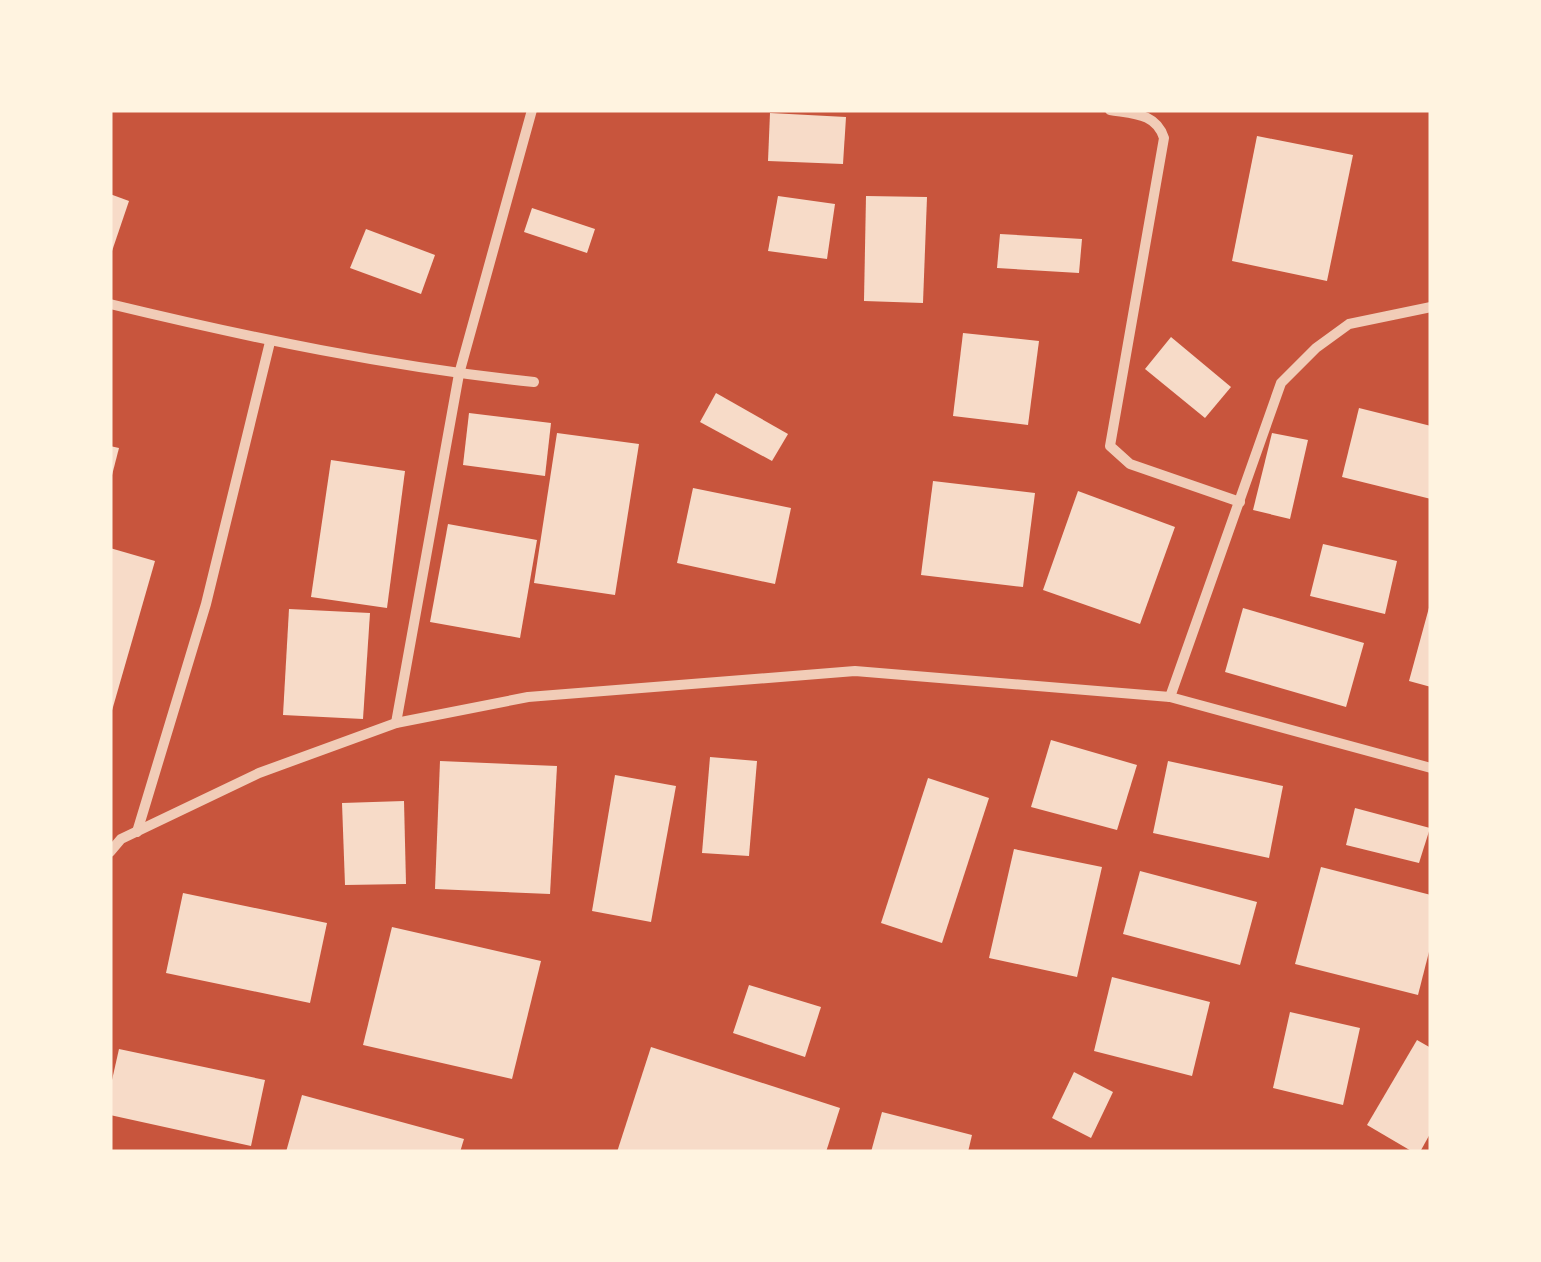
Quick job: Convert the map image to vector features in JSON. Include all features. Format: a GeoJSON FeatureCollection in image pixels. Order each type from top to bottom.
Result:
{"type":"FeatureCollection","features":[{"type":"Feature","properties":{"kind":"street"},"geometry":{"type":"LineString","coordinates":[[396,723],[459,374],[532,110]]}},
{"type":"Feature","properties":{"kind":"street"},"geometry":{"type":"LineString","coordinates":[[1110,110],[1149,117],[1160,126],[1164,138],[1110,446],[1130,464],[1240,502]]}},
{"type":"Feature","properties":{"kind":"street"},"geometry":{"type":"LineString","coordinates":[[110,304],[270,342],[459,374],[534,382]]}},
{"type":"Feature","properties":{"kind":"street"},"geometry":{"type":"LineString","coordinates":[[1170,697],[1281,383],[1316,348],[1349,324],[1431,307]]}},
{"type":"Feature","properties":{"kind":"street"},"geometry":{"type":"LineString","coordinates":[[137,832],[206,604],[270,342]]}},
{"type":"Feature","properties":{"kind":"street"},"geometry":{"type":"LineString","coordinates":[[110,852],[137,832],[259,773],[396,723],[528,697],[855,671],[1170,697],[1431,768]]}},
{"type":"Feature","properties":{"kind":"building"},"geometry":{"type":"Polygon","coordinates":[[[770,113],[846,117],[843,164],[768,161],[770,113]]]}},
{"type":"Feature","properties":{"kind":"building"},"geometry":{"type":"Polygon","coordinates":[[[1257,136],[1353,155],[1327,281],[1232,261],[1257,136]]]}},
{"type":"Feature","properties":{"kind":"building"},"geometry":{"type":"Polygon","coordinates":[[[110,194],[129,201],[111,254],[110,254],[110,194]]]}},
{"type":"Feature","properties":{"kind":"building"},"geometry":{"type":"Polygon","coordinates":[[[778,196],[835,204],[827,259],[768,251],[778,196]]]}},
{"type":"Feature","properties":{"kind":"building"},"geometry":{"type":"Polygon","coordinates":[[[866,196],[927,197],[923,303],[864,301],[866,196]]]}},
{"type":"Feature","properties":{"kind":"building"},"geometry":{"type":"Polygon","coordinates":[[[532,208],[595,229],[587,253],[524,232],[532,208]]]}},
{"type":"Feature","properties":{"kind":"building"},"geometry":{"type":"Polygon","coordinates":[[[366,229],[435,255],[421,294],[350,268],[366,229]]]}},
{"type":"Feature","properties":{"kind":"building"},"geometry":{"type":"Polygon","coordinates":[[[1000,234],[1082,239],[1079,273],[997,268],[1000,234]]]}},
{"type":"Feature","properties":{"kind":"building"},"geometry":{"type":"Polygon","coordinates":[[[963,333],[1039,341],[1028,425],[953,416],[963,333]]]}},
{"type":"Feature","properties":{"kind":"building"},"geometry":{"type":"Polygon","coordinates":[[[1171,337],[1231,387],[1205,418],[1145,369],[1171,337]]]}},
{"type":"Feature","properties":{"kind":"building"},"geometry":{"type":"Polygon","coordinates":[[[716,393],[788,434],[772,461],[700,422],[716,393]]]}},
{"type":"Feature","properties":{"kind":"building"},"geometry":{"type":"Polygon","coordinates":[[[1359,408],[1431,426],[1431,499],[1342,477],[1359,408]]]}},
{"type":"Feature","properties":{"kind":"building"},"geometry":{"type":"Polygon","coordinates":[[[469,413],[551,423],[545,476],[463,465],[469,413]]]}},
{"type":"Feature","properties":{"kind":"building"},"geometry":{"type":"Polygon","coordinates":[[[557,433],[639,444],[615,595],[534,583],[557,433]]]}},
{"type":"Feature","properties":{"kind":"building"},"geometry":{"type":"Polygon","coordinates":[[[1272,433],[1308,440],[1290,519],[1253,510],[1272,433]]]}},
{"type":"Feature","properties":{"kind":"building"},"geometry":{"type":"Polygon","coordinates":[[[110,446],[119,448],[111,479],[110,479],[110,446]]]}},
{"type":"Feature","properties":{"kind":"building"},"geometry":{"type":"Polygon","coordinates":[[[331,460],[405,471],[387,608],[311,597],[331,460]]]}},
{"type":"Feature","properties":{"kind":"building"},"geometry":{"type":"Polygon","coordinates":[[[933,481],[1035,493],[1023,587],[921,575],[933,481]]]}},
{"type":"Feature","properties":{"kind":"building"},"geometry":{"type":"Polygon","coordinates":[[[693,488],[791,508],[775,584],[677,563],[693,488]]]}},
{"type":"Feature","properties":{"kind":"building"},"geometry":{"type":"Polygon","coordinates":[[[1078,491],[1175,527],[1140,624],[1043,590],[1078,491]]]}},
{"type":"Feature","properties":{"kind":"building"},"geometry":{"type":"Polygon","coordinates":[[[448,524],[537,540],[520,638],[430,622],[448,524]]]}},
{"type":"Feature","properties":{"kind":"building"},"geometry":{"type":"Polygon","coordinates":[[[1323,544],[1397,561],[1385,614],[1310,596],[1323,544]]]}},
{"type":"Feature","properties":{"kind":"building"},"geometry":{"type":"Polygon","coordinates":[[[110,548],[155,561],[111,714],[110,713],[110,548]]]}},
{"type":"Feature","properties":{"kind":"building"},"geometry":{"type":"Polygon","coordinates":[[[1431,604],[1431,687],[1409,681],[1431,604]]]}},
{"type":"Feature","properties":{"kind":"building"},"geometry":{"type":"Polygon","coordinates":[[[1243,608],[1364,643],[1346,707],[1225,672],[1243,608]]]}},
{"type":"Feature","properties":{"kind":"building"},"geometry":{"type":"Polygon","coordinates":[[[289,609],[370,613],[363,719],[283,715],[289,609]]]}},
{"type":"Feature","properties":{"kind":"building"},"geometry":{"type":"Polygon","coordinates":[[[1051,740],[1137,765],[1117,830],[1031,807],[1051,740]]]}},
{"type":"Feature","properties":{"kind":"building"},"geometry":{"type":"Polygon","coordinates":[[[710,757],[757,761],[749,856],[702,853],[710,757]]]}},
{"type":"Feature","properties":{"kind":"building"},"geometry":{"type":"Polygon","coordinates":[[[440,761],[557,766],[550,894],[435,889],[440,761]]]}},
{"type":"Feature","properties":{"kind":"building"},"geometry":{"type":"Polygon","coordinates":[[[1168,761],[1283,786],[1269,858],[1153,833],[1168,761]]]}},
{"type":"Feature","properties":{"kind":"building"},"geometry":{"type":"Polygon","coordinates":[[[615,775],[676,786],[651,922],[592,911],[615,775]]]}},
{"type":"Feature","properties":{"kind":"building"},"geometry":{"type":"Polygon","coordinates":[[[928,778],[989,798],[942,943],[881,923],[928,778]]]}},
{"type":"Feature","properties":{"kind":"building"},"geometry":{"type":"Polygon","coordinates":[[[404,801],[406,884],[345,885],[342,803],[404,801]]]}},
{"type":"Feature","properties":{"kind":"building"},"geometry":{"type":"Polygon","coordinates":[[[1355,808],[1430,828],[1419,863],[1346,845],[1355,808]]]}},
{"type":"Feature","properties":{"kind":"building"},"geometry":{"type":"Polygon","coordinates":[[[1014,849],[1102,867],[1077,977],[989,958],[1014,849]]]}},
{"type":"Feature","properties":{"kind":"building"},"geometry":{"type":"Polygon","coordinates":[[[1321,867],[1431,895],[1431,944],[1418,995],[1295,964],[1321,867]]]}},
{"type":"Feature","properties":{"kind":"building"},"geometry":{"type":"Polygon","coordinates":[[[1140,871],[1257,902],[1240,965],[1123,934],[1140,871]]]}},
{"type":"Feature","properties":{"kind":"building"},"geometry":{"type":"Polygon","coordinates":[[[183,893],[327,923],[310,1003],[166,973],[183,893]]]}},
{"type":"Feature","properties":{"kind":"building"},"geometry":{"type":"Polygon","coordinates":[[[392,927],[541,961],[512,1079],[363,1045],[392,927]]]}},
{"type":"Feature","properties":{"kind":"building"},"geometry":{"type":"Polygon","coordinates":[[[1112,977],[1210,1002],[1192,1076],[1094,1051],[1112,977]]]}},
{"type":"Feature","properties":{"kind":"building"},"geometry":{"type":"Polygon","coordinates":[[[749,985],[821,1007],[805,1057],[733,1033],[749,985]]]}},
{"type":"Feature","properties":{"kind":"building"},"geometry":{"type":"Polygon","coordinates":[[[1290,1012],[1360,1028],[1343,1105],[1273,1088],[1290,1012]]]}},
{"type":"Feature","properties":{"kind":"building"},"geometry":{"type":"Polygon","coordinates":[[[1417,1040],[1431,1048],[1431,1132],[1420,1152],[1413,1152],[1367,1125],[1417,1040]]]}},
{"type":"Feature","properties":{"kind":"building"},"geometry":{"type":"Polygon","coordinates":[[[651,1047],[840,1108],[826,1152],[617,1152],[651,1047]]]}},
{"type":"Feature","properties":{"kind":"building"},"geometry":{"type":"Polygon","coordinates":[[[119,1049],[265,1080],[251,1146],[110,1115],[110,1089],[119,1049]]]}},
{"type":"Feature","properties":{"kind":"building"},"geometry":{"type":"Polygon","coordinates":[[[1074,1072],[1113,1092],[1091,1138],[1052,1118],[1074,1072]]]}},
{"type":"Feature","properties":{"kind":"building"},"geometry":{"type":"Polygon","coordinates":[[[302,1095],[464,1139],[460,1152],[286,1152],[302,1095]]]}},
{"type":"Feature","properties":{"kind":"building"},"geometry":{"type":"Polygon","coordinates":[[[882,1112],[972,1135],[968,1152],[871,1152],[882,1112]]]}}]}
